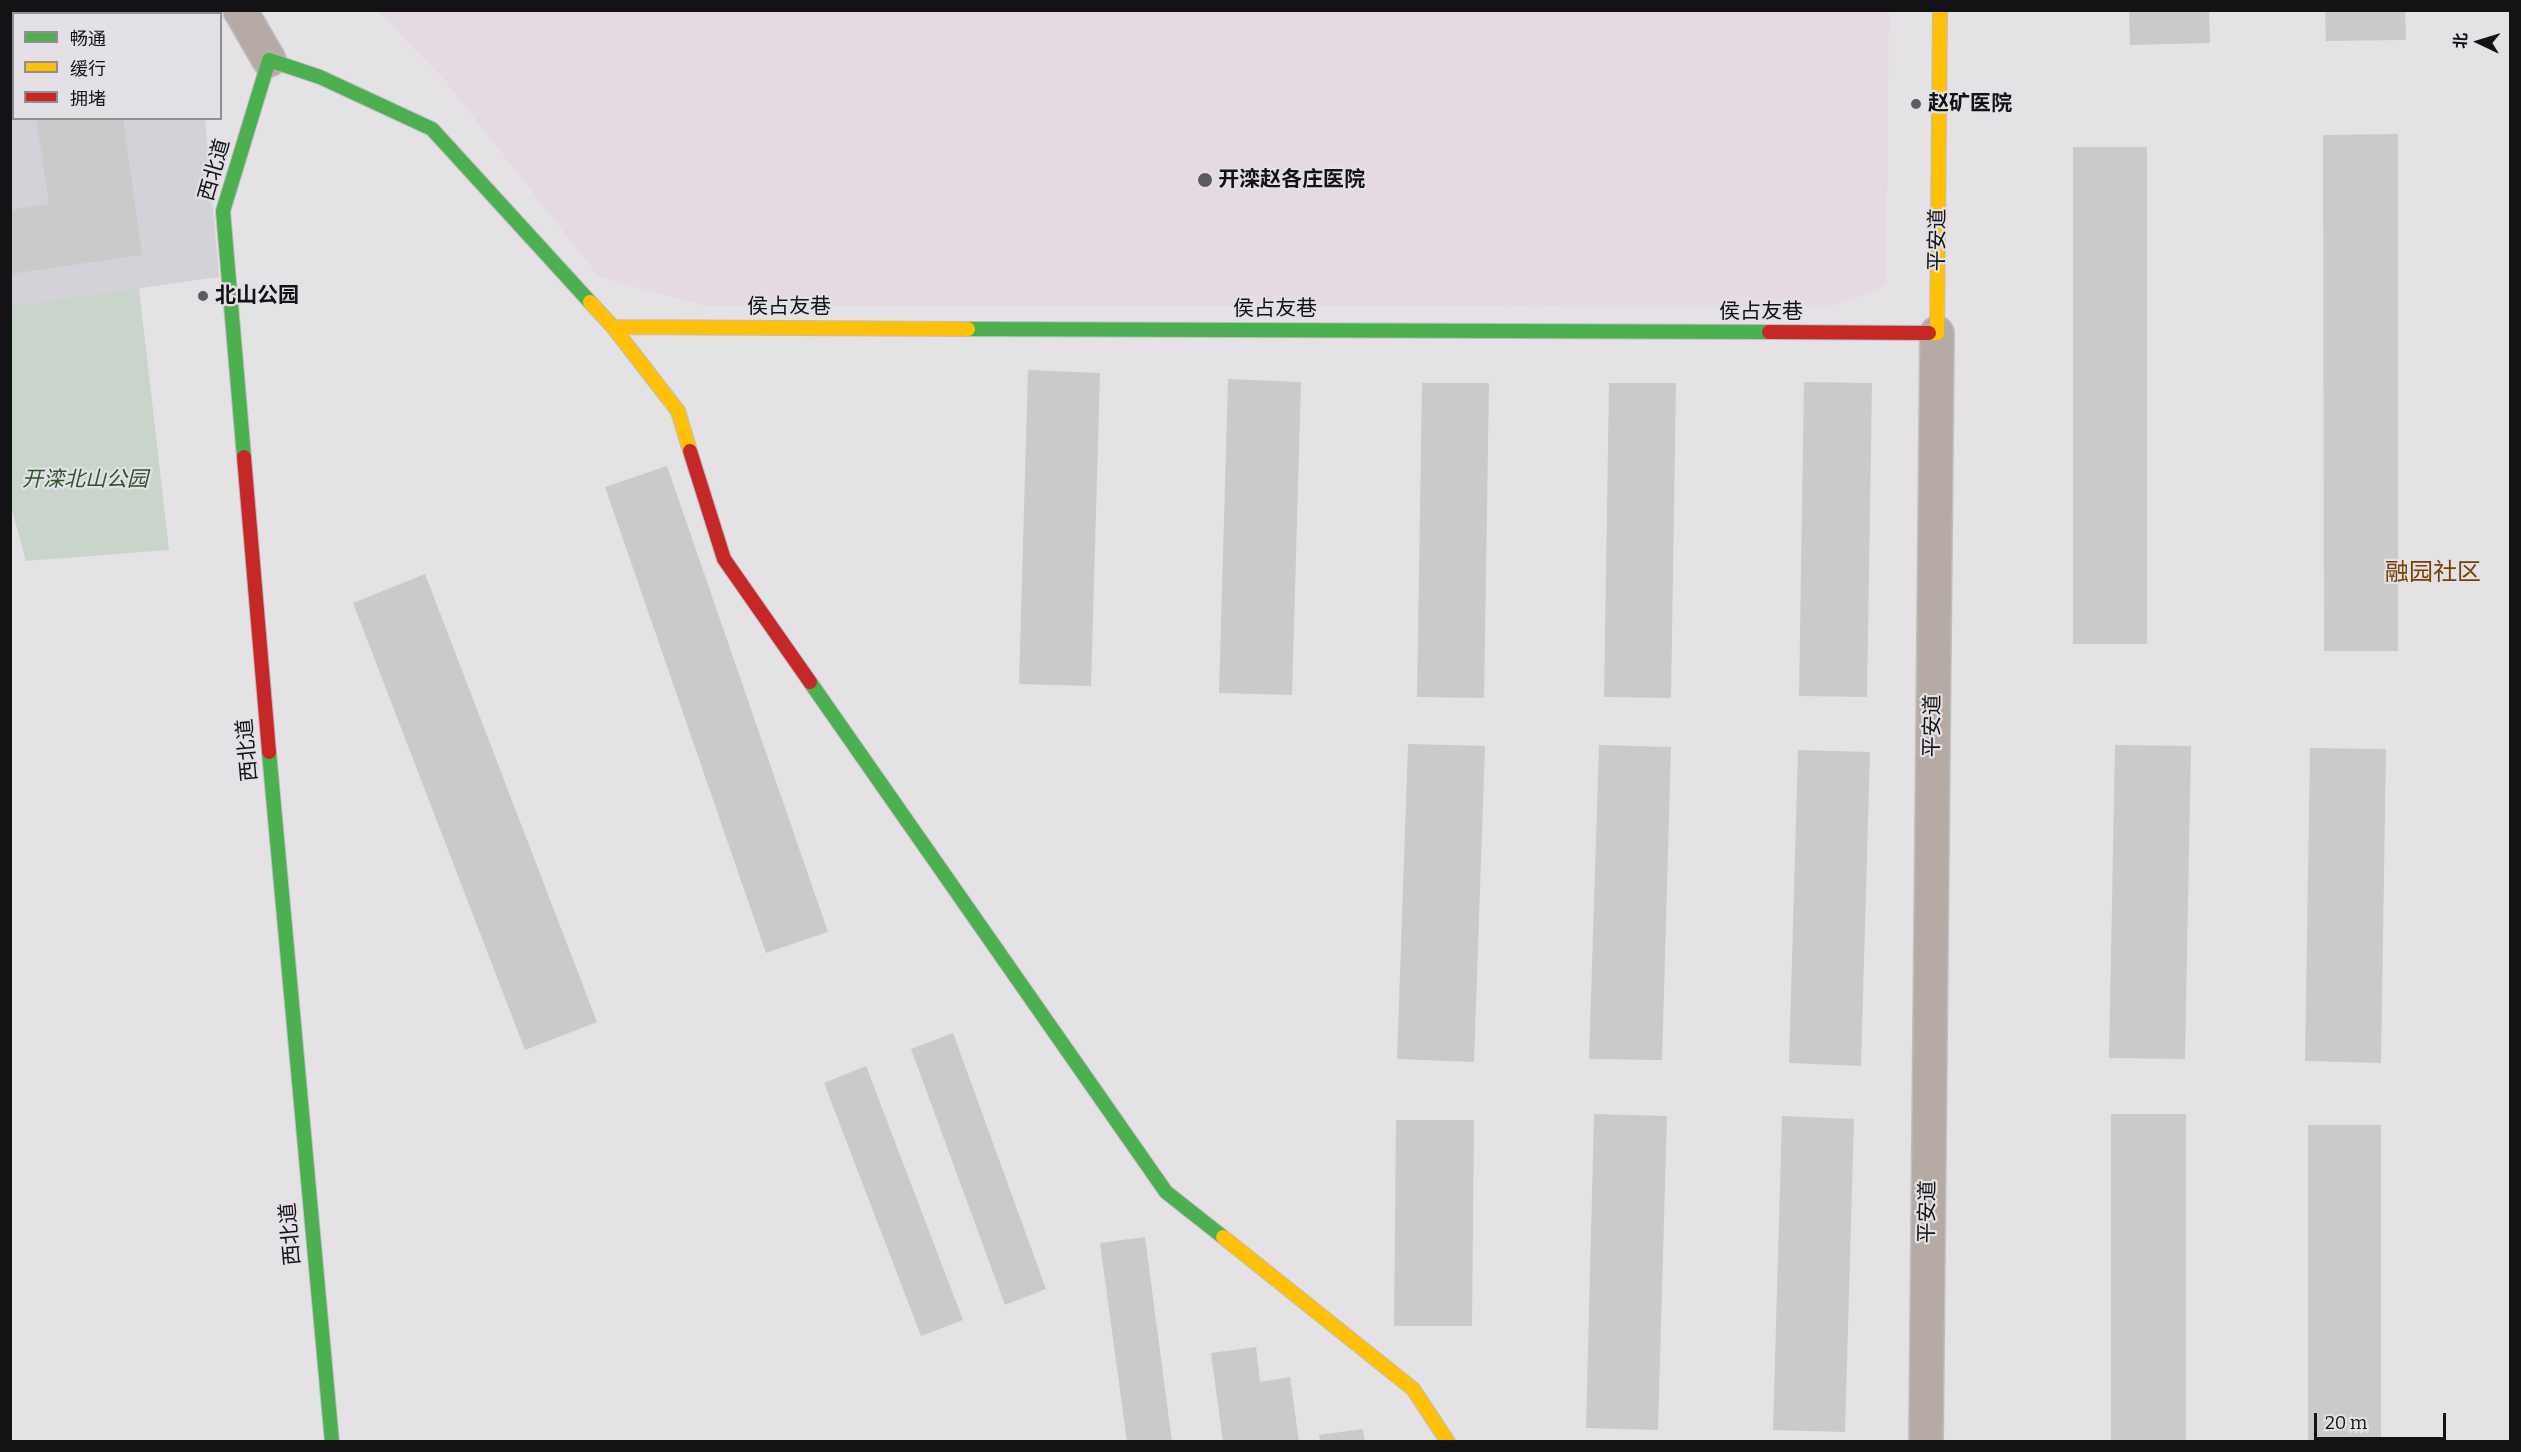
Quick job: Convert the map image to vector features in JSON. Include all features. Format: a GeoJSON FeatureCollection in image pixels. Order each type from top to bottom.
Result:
{"type":"FeatureCollection","features":[{"type":"Feature","properties":{"kind":"street"},"geometry":{"type":"LineString","coordinates":[[240,10],[269,60],[320,77],[432,129],[613,327],[678,411],[724,559],[1166,1192],[1413,1389],[1448,1442]]}},
{"type":"Feature","properties":{"kind":"street"},"geometry":{"type":"LineString","coordinates":[[267,10],[269,60]]}},
{"type":"Feature","properties":{"kind":"street","name":"平安道"},"geometry":{"type":"LineString","coordinates":[[1926,1442],[1940,10]]}},
{"type":"Feature","properties":{"kind":"street","name":"西北道"},"geometry":{"type":"LineString","coordinates":[[269,60],[224,211],[283,914],[332,1442]]}},
{"type":"Feature","properties":{"kind":"street","name":"侯占友巷"},"geometry":{"type":"LineString","coordinates":[[613,327],[1937,333]]}},
{"type":"Feature","properties":{"kind":"shaded area"},"geometry":{"type":"Polygon","coordinates":[[[189,10],[190,12],[12,12],[12,120],[205,120],[219,277],[11,306],[10,11],[189,10]]]}},
{"type":"Feature","properties":{"kind":"shaded area","name":"开滦赵各庄医院"},"geometry":{"type":"Polygon","coordinates":[[[378,11],[1889,11],[1886,285],[1838,305],[706,306],[599,277],[447,83],[378,11]]]}},
{"type":"Feature","properties":{"kind":"green space","name":"开滦北山公园"},"geometry":{"type":"Polygon","coordinates":[[[139,288],[169,550],[26,561],[11,506],[11,306],[139,288]]]}},
{"type":"Feature","properties":{"kind":"building"},"geometry":{"type":"Polygon","coordinates":[[[10,10],[90,10],[92,12],[12,12],[12,48],[10,48],[10,10]]]}},
{"type":"Feature","properties":{"kind":"building"},"geometry":{"type":"Polygon","coordinates":[[[2129,10],[2209,10],[2210,43],[2130,45],[2129,10]]]}},
{"type":"Feature","properties":{"kind":"building"},"geometry":{"type":"Polygon","coordinates":[[[2325,10],[2405,10],[2406,40],[2326,41],[2325,10]]]}},
{"type":"Feature","properties":{"kind":"building"},"geometry":{"type":"Polygon","coordinates":[[[36,120],[123,120],[142,255],[10,274],[10,210],[49,204],[36,120]]]}},
{"type":"Feature","properties":{"kind":"building"},"geometry":{"type":"Polygon","coordinates":[[[2398,134],[2398,651],[2324,651],[2323,135],[2398,134]]]}},
{"type":"Feature","properties":{"kind":"building"},"geometry":{"type":"Polygon","coordinates":[[[2073,147],[2147,147],[2147,644],[2073,644],[2073,147]]]}},
{"type":"Feature","properties":{"kind":"building"},"geometry":{"type":"Polygon","coordinates":[[[1028,370],[1100,373],[1091,686],[1019,684],[1028,370]]]}},
{"type":"Feature","properties":{"kind":"building"},"geometry":{"type":"Polygon","coordinates":[[[1228,379],[1301,382],[1292,695],[1219,693],[1228,379]]]}},
{"type":"Feature","properties":{"kind":"building"},"geometry":{"type":"Polygon","coordinates":[[[1804,382],[1872,383],[1867,697],[1799,696],[1804,382]]]}},
{"type":"Feature","properties":{"kind":"building"},"geometry":{"type":"Polygon","coordinates":[[[1422,383],[1489,383],[1484,698],[1417,697],[1422,383]]]}},
{"type":"Feature","properties":{"kind":"building"},"geometry":{"type":"Polygon","coordinates":[[[1609,383],[1676,383],[1671,698],[1604,697],[1609,383]]]}},
{"type":"Feature","properties":{"kind":"building"},"geometry":{"type":"Polygon","coordinates":[[[667,466],[828,932],[766,953],[605,487],[667,466]]]}},
{"type":"Feature","properties":{"kind":"building"},"geometry":{"type":"Polygon","coordinates":[[[425,574],[597,1022],[525,1050],[353,603],[425,574]]]}},
{"type":"Feature","properties":{"kind":"building"},"geometry":{"type":"Polygon","coordinates":[[[1408,744],[1485,746],[1474,1062],[1397,1059],[1408,744]]]}},
{"type":"Feature","properties":{"kind":"building"},"geometry":{"type":"Polygon","coordinates":[[[1599,745],[1671,747],[1662,1060],[1589,1059],[1599,745]]]}},
{"type":"Feature","properties":{"kind":"building"},"geometry":{"type":"Polygon","coordinates":[[[2115,745],[2191,746],[2185,1059],[2109,1058],[2115,745]]]}},
{"type":"Feature","properties":{"kind":"building"},"geometry":{"type":"Polygon","coordinates":[[[2310,748],[2386,749],[2381,1063],[2305,1061],[2310,748]]]}},
{"type":"Feature","properties":{"kind":"building"},"geometry":{"type":"Polygon","coordinates":[[[1798,750],[1870,752],[1861,1066],[1789,1063],[1798,750]]]}},
{"type":"Feature","properties":{"kind":"building"},"geometry":{"type":"Polygon","coordinates":[[[953,1033],[1046,1289],[1005,1305],[911,1049],[953,1033]]]}},
{"type":"Feature","properties":{"kind":"building"},"geometry":{"type":"Polygon","coordinates":[[[866,1066],[963,1320],[921,1336],[824,1083],[866,1066]]]}},
{"type":"Feature","properties":{"kind":"building"},"geometry":{"type":"Polygon","coordinates":[[[1594,1114],[1667,1116],[1658,1430],[1586,1428],[1594,1114]]]}},
{"type":"Feature","properties":{"kind":"building"},"geometry":{"type":"Polygon","coordinates":[[[2111,1114],[2186,1114],[2186,1442],[2111,1442],[2111,1114]]]}},
{"type":"Feature","properties":{"kind":"building"},"geometry":{"type":"Polygon","coordinates":[[[1782,1116],[1854,1119],[1845,1432],[1773,1430],[1782,1116]]]}},
{"type":"Feature","properties":{"kind":"building"},"geometry":{"type":"Polygon","coordinates":[[[1396,1120],[1474,1120],[1472,1326],[1394,1326],[1396,1120]]]}},
{"type":"Feature","properties":{"kind":"building"},"geometry":{"type":"Polygon","coordinates":[[[2308,1125],[2381,1125],[2381,1442],[2308,1442],[2308,1125]]]}},
{"type":"Feature","properties":{"kind":"building"},"geometry":{"type":"Polygon","coordinates":[[[1145,1237],[1172,1442],[1127,1442],[1100,1243],[1145,1237]]]}},
{"type":"Feature","properties":{"kind":"building"},"geometry":{"type":"Polygon","coordinates":[[[1256,1347],[1260,1382],[1290,1377],[1299,1442],[1223,1442],[1211,1353],[1256,1347]]]}},
{"type":"Feature","properties":{"kind":"building"},"geometry":{"type":"Polygon","coordinates":[[[1363,1429],[1365,1442],[1320,1442],[1319,1435],[1363,1429]]]}},
{"type":"Feature","properties":{"kind":"traffic: fast"},"geometry":{"type":"LineString","coordinates":[[244,457],[223,211],[269,60],[320,77],[432,129],[590,302]]}},
{"type":"Feature","properties":{"kind":"traffic: fast"},"geometry":{"type":"LineString","coordinates":[[968,329],[1769,332]]}},
{"type":"Feature","properties":{"kind":"traffic: fast"},"geometry":{"type":"LineString","coordinates":[[810,682],[1166,1192],[1223,1237]]}},
{"type":"Feature","properties":{"kind":"traffic: fast"},"geometry":{"type":"LineString","coordinates":[[269,752],[332,1442]]}},
{"type":"Feature","properties":{"kind":"traffic: slow"},"geometry":{"type":"LineString","coordinates":[[1929,333],[1937,333],[1940,10]]}},
{"type":"Feature","properties":{"kind":"traffic: slow"},"geometry":{"type":"LineString","coordinates":[[590,302],[613,327],[678,411],[690,451]]}},
{"type":"Feature","properties":{"kind":"traffic: slow"},"geometry":{"type":"LineString","coordinates":[[613,327],[968,329]]}},
{"type":"Feature","properties":{"kind":"traffic: slow"},"geometry":{"type":"LineString","coordinates":[[1223,1237],[1413,1389],[1448,1442]]}},
{"type":"Feature","properties":{"kind":"traffic: jam"},"geometry":{"type":"LineString","coordinates":[[1769,332],[1929,333]]}},
{"type":"Feature","properties":{"kind":"traffic: jam"},"geometry":{"type":"LineString","coordinates":[[690,451],[724,559],[810,682]]}},
{"type":"Feature","properties":{"kind":"traffic: jam"},"geometry":{"type":"LineString","coordinates":[[244,457],[269,752]]}},
{"type":"Feature","properties":{"kind":"place","name":"赵矿医院"},"geometry":{"type":"Point","coordinates":[1916,104]}},
{"type":"Feature","properties":{"kind":"place","name":"开滦赵各庄医院"},"geometry":{"type":"Point","coordinates":[1205,180]}},
{"type":"Feature","properties":{"kind":"place","name":"北山公园"},"geometry":{"type":"Point","coordinates":[203,296]}},
{"type":"Feature","properties":{"kind":"district","name":"融园社区"},"geometry":{"type":"Point","coordinates":[2433,573]}}]}
